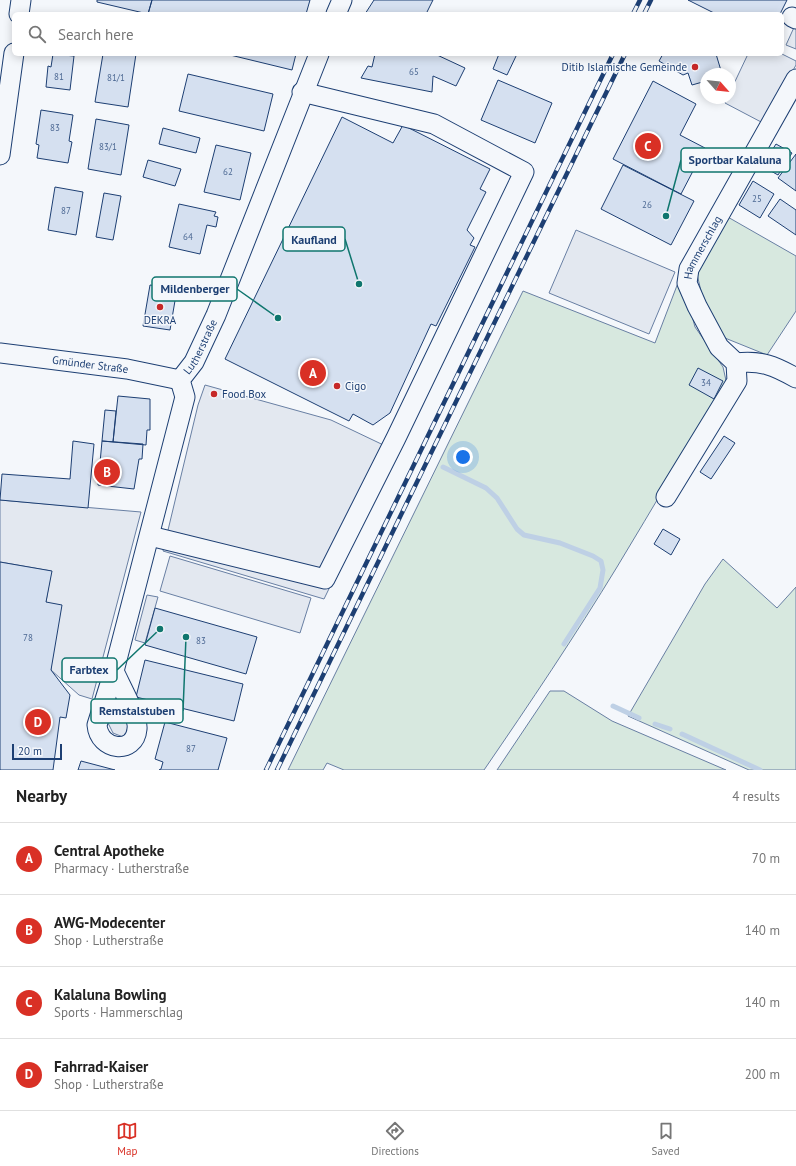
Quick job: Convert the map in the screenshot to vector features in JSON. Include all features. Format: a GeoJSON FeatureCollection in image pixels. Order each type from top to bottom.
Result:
{"type":"FeatureCollection","features":[{"type":"Feature","properties":{"kind":"street"},"geometry":{"type":"LineString","coordinates":[[19,12],[21,0]]}},
{"type":"Feature","properties":{"kind":"street"},"geometry":{"type":"LineString","coordinates":[[337,12],[342,0]]}},
{"type":"Feature","properties":{"kind":"street"},"geometry":{"type":"LineString","coordinates":[[0,155],[14,56]]}},
{"type":"Feature","properties":{"kind":"street","name":"Lutherstraße"},"geometry":{"type":"LineString","coordinates":[[114,671],[186,397],[180,380],[194,362],[216,315],[302,92],[318,56]]}},
{"type":"Feature","properties":{"kind":"street","name":"Hammerschlag"},"geometry":{"type":"LineString","coordinates":[[736,363],[719,347],[697,306],[687,283],[689,269],[796,79]]}},
{"type":"Feature","properties":{"kind":"street"},"geometry":{"type":"LineString","coordinates":[[150,536],[325,579],[396,438],[524,172],[434,124],[302,92]]}},
{"type":"Feature","properties":{"kind":"street","name":"Gmünder Straße"},"geometry":{"type":"LineString","coordinates":[[0,353],[127,369],[180,380]]}},
{"type":"Feature","properties":{"kind":"street"},"geometry":{"type":"LineString","coordinates":[[666,498],[737,381],[736,363],[752,361],[777,367],[796,378]]}},
{"type":"Feature","properties":{"kind":"shaded area"},"geometry":{"type":"Polygon","coordinates":[[[796,23],[796,49],[786,45],[796,23]]]}},
{"type":"Feature","properties":{"kind":"shaded area"},"geometry":{"type":"Polygon","coordinates":[[[784,55],[796,61],[796,65],[763,123],[727,104],[736,104],[736,79],[747,56],[784,55]]]}},
{"type":"Feature","properties":{"kind":"shaded area"},"geometry":{"type":"Polygon","coordinates":[[[726,216],[796,256],[796,311],[767,355],[720,336],[704,304],[697,274],[726,216]]]}},
{"type":"Feature","properties":{"kind":"shaded area"},"geometry":{"type":"Polygon","coordinates":[[[576,230],[675,272],[649,334],[549,293],[576,230]]]}},
{"type":"Feature","properties":{"kind":"shaded area"},"geometry":{"type":"Polygon","coordinates":[[[681,275],[695,327],[723,367],[727,385],[585,618],[484,770],[344,770],[327,763],[323,770],[288,770],[523,291],[655,343],[681,275]]]}},
{"type":"Feature","properties":{"kind":"shaded area"},"geometry":{"type":"Polygon","coordinates":[[[205,385],[331,420],[396,451],[324,599],[163,551],[198,405],[205,385]]]}},
{"type":"Feature","properties":{"kind":"shaded area"},"geometry":{"type":"Polygon","coordinates":[[[0,500],[141,512],[92,699],[79,695],[51,670],[46,602],[51,571],[0,562],[0,500]]]}},
{"type":"Feature","properties":{"kind":"shaded area"},"geometry":{"type":"Polygon","coordinates":[[[170,556],[311,598],[300,633],[160,591],[170,556]]]}},
{"type":"Feature","properties":{"kind":"shaded area"},"geometry":{"type":"Polygon","coordinates":[[[723,559],[777,608],[796,587],[796,770],[749,770],[628,716],[705,584],[723,559]]]}},
{"type":"Feature","properties":{"kind":"shaded area"},"geometry":{"type":"Polygon","coordinates":[[[147,595],[158,597],[145,643],[135,640],[147,595]]]}},
{"type":"Feature","properties":{"kind":"shaded area"},"geometry":{"type":"Polygon","coordinates":[[[550,691],[564,691],[612,721],[726,770],[497,770],[550,691]]]}},
{"type":"Feature","properties":{"kind":"shaded area"},"geometry":{"type":"Polygon","coordinates":[[[115,693],[131,727],[123,737],[113,733],[107,721],[115,693]]]}},
{"type":"Feature","properties":{"kind":"building"},"geometry":{"type":"Polygon","coordinates":[[[97,0],[152,0],[149,12],[140,12],[97,2],[97,0]]]}},
{"type":"Feature","properties":{"kind":"building"},"geometry":{"type":"Polygon","coordinates":[[[152,0],[310,0],[307,12],[149,12],[152,0]]]}},
{"type":"Feature","properties":{"kind":"building"},"geometry":{"type":"Polygon","coordinates":[[[374,0],[433,0],[427,12],[366,12],[374,0]]]}},
{"type":"Feature","properties":{"kind":"building"},"geometry":{"type":"Polygon","coordinates":[[[688,0],[787,0],[781,12],[712,12],[688,0]]]}},
{"type":"Feature","properties":{"kind":"building"},"geometry":{"type":"Polygon","coordinates":[[[53,56],[74,56],[70,90],[46,87],[48,66],[51,67],[53,56]]]}},
{"type":"Feature","properties":{"kind":"building"},"geometry":{"type":"Polygon","coordinates":[[[103,56],[136,56],[128,107],[95,102],[103,56]]]}},
{"type":"Feature","properties":{"kind":"building"},"geometry":{"type":"Polygon","coordinates":[[[234,56],[296,56],[292,70],[234,56]]]}},
{"type":"Feature","properties":{"kind":"building"},"geometry":{"type":"Polygon","coordinates":[[[375,56],[439,56],[465,68],[456,86],[433,76],[432,92],[361,78],[368,66],[372,67],[375,56]]]}},
{"type":"Feature","properties":{"kind":"building"},"geometry":{"type":"Polygon","coordinates":[[[498,56],[516,56],[507,75],[493,69],[498,56]]]}},
{"type":"Feature","properties":{"kind":"building","name":"Ditib Islamische Gemeinde"},"geometry":{"type":"Polygon","coordinates":[[[662,56],[717,56],[720,68],[700,68],[700,83],[692,85],[688,73],[683,75],[659,61],[662,56]]]}},
{"type":"Feature","properties":{"kind":"building"},"geometry":{"type":"Polygon","coordinates":[[[188,74],[273,94],[264,131],[179,111],[188,74]]]}},
{"type":"Feature","properties":{"kind":"building"},"geometry":{"type":"Polygon","coordinates":[[[498,80],[552,103],[535,143],[481,120],[498,80]]]}},
{"type":"Feature","properties":{"kind":"building"},"geometry":{"type":"Polygon","coordinates":[[[653,81],[696,104],[680,135],[705,148],[681,194],[613,159],[653,81]]]}},
{"type":"Feature","properties":{"kind":"building"},"geometry":{"type":"Polygon","coordinates":[[[41,110],[73,115],[69,141],[72,142],[68,163],[37,158],[39,145],[36,144],[41,110]]]}},
{"type":"Feature","properties":{"kind":"building"},"geometry":{"type":"Polygon","coordinates":[[[342,117],[393,143],[403,125],[490,169],[480,189],[486,192],[467,230],[474,238],[470,245],[475,247],[436,326],[431,324],[390,413],[373,425],[353,414],[349,421],[225,359],[342,117]]]}},
{"type":"Feature","properties":{"kind":"building"},"geometry":{"type":"Polygon","coordinates":[[[96,119],[129,125],[121,175],[88,169],[96,119]]]}},
{"type":"Feature","properties":{"kind":"building"},"geometry":{"type":"Polygon","coordinates":[[[163,128],[200,138],[196,153],[159,144],[163,128]]]}},
{"type":"Feature","properties":{"kind":"building"},"geometry":{"type":"Polygon","coordinates":[[[776,144],[792,153],[778,175],[762,166],[776,144]]]}},
{"type":"Feature","properties":{"kind":"building"},"geometry":{"type":"Polygon","coordinates":[[[216,145],[251,153],[240,200],[204,192],[216,145]]]}},
{"type":"Feature","properties":{"kind":"building"},"geometry":{"type":"Polygon","coordinates":[[[796,154],[796,191],[778,178],[796,154]]]}},
{"type":"Feature","properties":{"kind":"building"},"geometry":{"type":"Polygon","coordinates":[[[148,160],[181,169],[175,186],[143,177],[148,160]]]}},
{"type":"Feature","properties":{"kind":"building"},"geometry":{"type":"Polygon","coordinates":[[[623,165],[694,201],[671,245],[601,209],[623,165]]]}},
{"type":"Feature","properties":{"kind":"building"},"geometry":{"type":"Polygon","coordinates":[[[753,181],[774,194],[760,218],[739,205],[753,181]]]}},
{"type":"Feature","properties":{"kind":"building"},"geometry":{"type":"Polygon","coordinates":[[[55,187],[83,192],[76,235],[48,230],[55,187]]]}},
{"type":"Feature","properties":{"kind":"building"},"geometry":{"type":"Polygon","coordinates":[[[104,193],[121,196],[113,240],[96,237],[104,193]]]}},
{"type":"Feature","properties":{"kind":"building"},"geometry":{"type":"Polygon","coordinates":[[[780,199],[796,210],[796,235],[768,216],[780,199]]]}},
{"type":"Feature","properties":{"kind":"building"},"geometry":{"type":"Polygon","coordinates":[[[179,204],[216,212],[214,216],[218,217],[216,227],[207,225],[200,254],[169,247],[179,204]]]}},
{"type":"Feature","properties":{"kind":"building","name":"DEKRA"},"geometry":{"type":"Polygon","coordinates":[[[150,285],[177,289],[170,330],[143,326],[150,285]]]}},
{"type":"Feature","properties":{"kind":"building"},"geometry":{"type":"Polygon","coordinates":[[[698,368],[723,381],[714,399],[689,385],[698,368]]]}},
{"type":"Feature","properties":{"kind":"building"},"geometry":{"type":"Polygon","coordinates":[[[118,396],[150,399],[150,430],[147,430],[146,445],[113,442],[118,396]]]}},
{"type":"Feature","properties":{"kind":"building"},"geometry":{"type":"Polygon","coordinates":[[[105,410],[116,411],[113,442],[102,441],[105,410]]]}},
{"type":"Feature","properties":{"kind":"building"},"geometry":{"type":"Polygon","coordinates":[[[724,436],[735,443],[711,479],[700,472],[724,436]]]}},
{"type":"Feature","properties":{"kind":"building"},"geometry":{"type":"Polygon","coordinates":[[[73,441],[94,444],[88,508],[0,500],[2,474],[70,479],[73,441]]]}},
{"type":"Feature","properties":{"kind":"building"},"geometry":{"type":"Polygon","coordinates":[[[102,441],[143,444],[142,459],[139,459],[134,489],[98,485],[102,441]]]}},
{"type":"Feature","properties":{"kind":"building"},"geometry":{"type":"Polygon","coordinates":[[[663,529],[680,539],[671,555],[654,544],[663,529]]]}},
{"type":"Feature","properties":{"kind":"building"},"geometry":{"type":"Polygon","coordinates":[[[0,562],[52,571],[46,602],[62,605],[51,670],[70,695],[66,718],[60,717],[53,770],[0,770],[0,562]]]}},
{"type":"Feature","properties":{"kind":"building"},"geometry":{"type":"Polygon","coordinates":[[[155,608],[257,637],[246,674],[145,645],[155,608]]]}},
{"type":"Feature","properties":{"kind":"building"},"geometry":{"type":"Polygon","coordinates":[[[145,660],[243,684],[234,721],[136,697],[145,660]]]}},
{"type":"Feature","properties":{"kind":"building"},"geometry":{"type":"Polygon","coordinates":[[[165,722],[227,738],[218,770],[159,770],[161,769],[163,762],[155,759],[165,722]]]}},
{"type":"Feature","properties":{"kind":"building"},"geometry":{"type":"Polygon","coordinates":[[[81,761],[115,770],[78,770],[81,761]]]}},
{"type":"Feature","properties":{"kind":"waterway"},"geometry":{"type":"LineString","coordinates":[[443,467],[486,488],[497,498],[517,529],[524,535],[560,543],[593,556],[601,561],[603,570],[600,588],[564,644]]}},
{"type":"Feature","properties":{"kind":"waterway"},"geometry":{"type":"LineString","coordinates":[[613,706],[639,718]]}},
{"type":"Feature","properties":{"kind":"waterway"},"geometry":{"type":"LineString","coordinates":[[655,724],[670,729]]}},
{"type":"Feature","properties":{"kind":"waterway"},"geometry":{"type":"LineString","coordinates":[[682,734],[760,770]]}},
{"type":"Feature","properties":{"kind":"railway"},"geometry":{"type":"LineString","coordinates":[[634,12],[640,0]]}},
{"type":"Feature","properties":{"kind":"railway"},"geometry":{"type":"LineString","coordinates":[[645,12],[651,0]]}},
{"type":"Feature","properties":{"kind":"railway"},"geometry":{"type":"LineString","coordinates":[[266,770],[612,56]]}},
{"type":"Feature","properties":{"kind":"railway"},"geometry":{"type":"LineString","coordinates":[[277,770],[624,56]]}},
{"type":"Feature","properties":{"kind":"place","name":"Ditib Islamische Gemeinde"},"geometry":{"type":"Point","coordinates":[695,67]}},
{"type":"Feature","properties":{"kind":"place","name":"Kalaluna Bowling"},"geometry":{"type":"Point","coordinates":[648,146]}},
{"type":"Feature","properties":{"kind":"place","name":"Sportbar Kalaluna"},"geometry":{"type":"Point","coordinates":[666,216]}},
{"type":"Feature","properties":{"kind":"place","name":"Kaufland"},"geometry":{"type":"Point","coordinates":[359,284]}},
{"type":"Feature","properties":{"kind":"place","name":"DEKRA"},"geometry":{"type":"Point","coordinates":[160,307]}},
{"type":"Feature","properties":{"kind":"place","name":"Mildenberger"},"geometry":{"type":"Point","coordinates":[278,318]}},
{"type":"Feature","properties":{"kind":"place","name":"Central Apotheke"},"geometry":{"type":"Point","coordinates":[313,373]}},
{"type":"Feature","properties":{"kind":"place","name":"Cigo"},"geometry":{"type":"Point","coordinates":[337,386]}},
{"type":"Feature","properties":{"kind":"place","name":"Food Box"},"geometry":{"type":"Point","coordinates":[214,394]}},
{"type":"Feature","properties":{"kind":"place","name":"AWG-Modecenter"},"geometry":{"type":"Point","coordinates":[107,472]}},
{"type":"Feature","properties":{"kind":"place","name":"Farbtex"},"geometry":{"type":"Point","coordinates":[160,629]}},
{"type":"Feature","properties":{"kind":"place","name":"Remstalstuben"},"geometry":{"type":"Point","coordinates":[186,637]}},
{"type":"Feature","properties":{"kind":"place","name":"Fahrrad-Kaiser"},"geometry":{"type":"Point","coordinates":[38,722]}}]}
